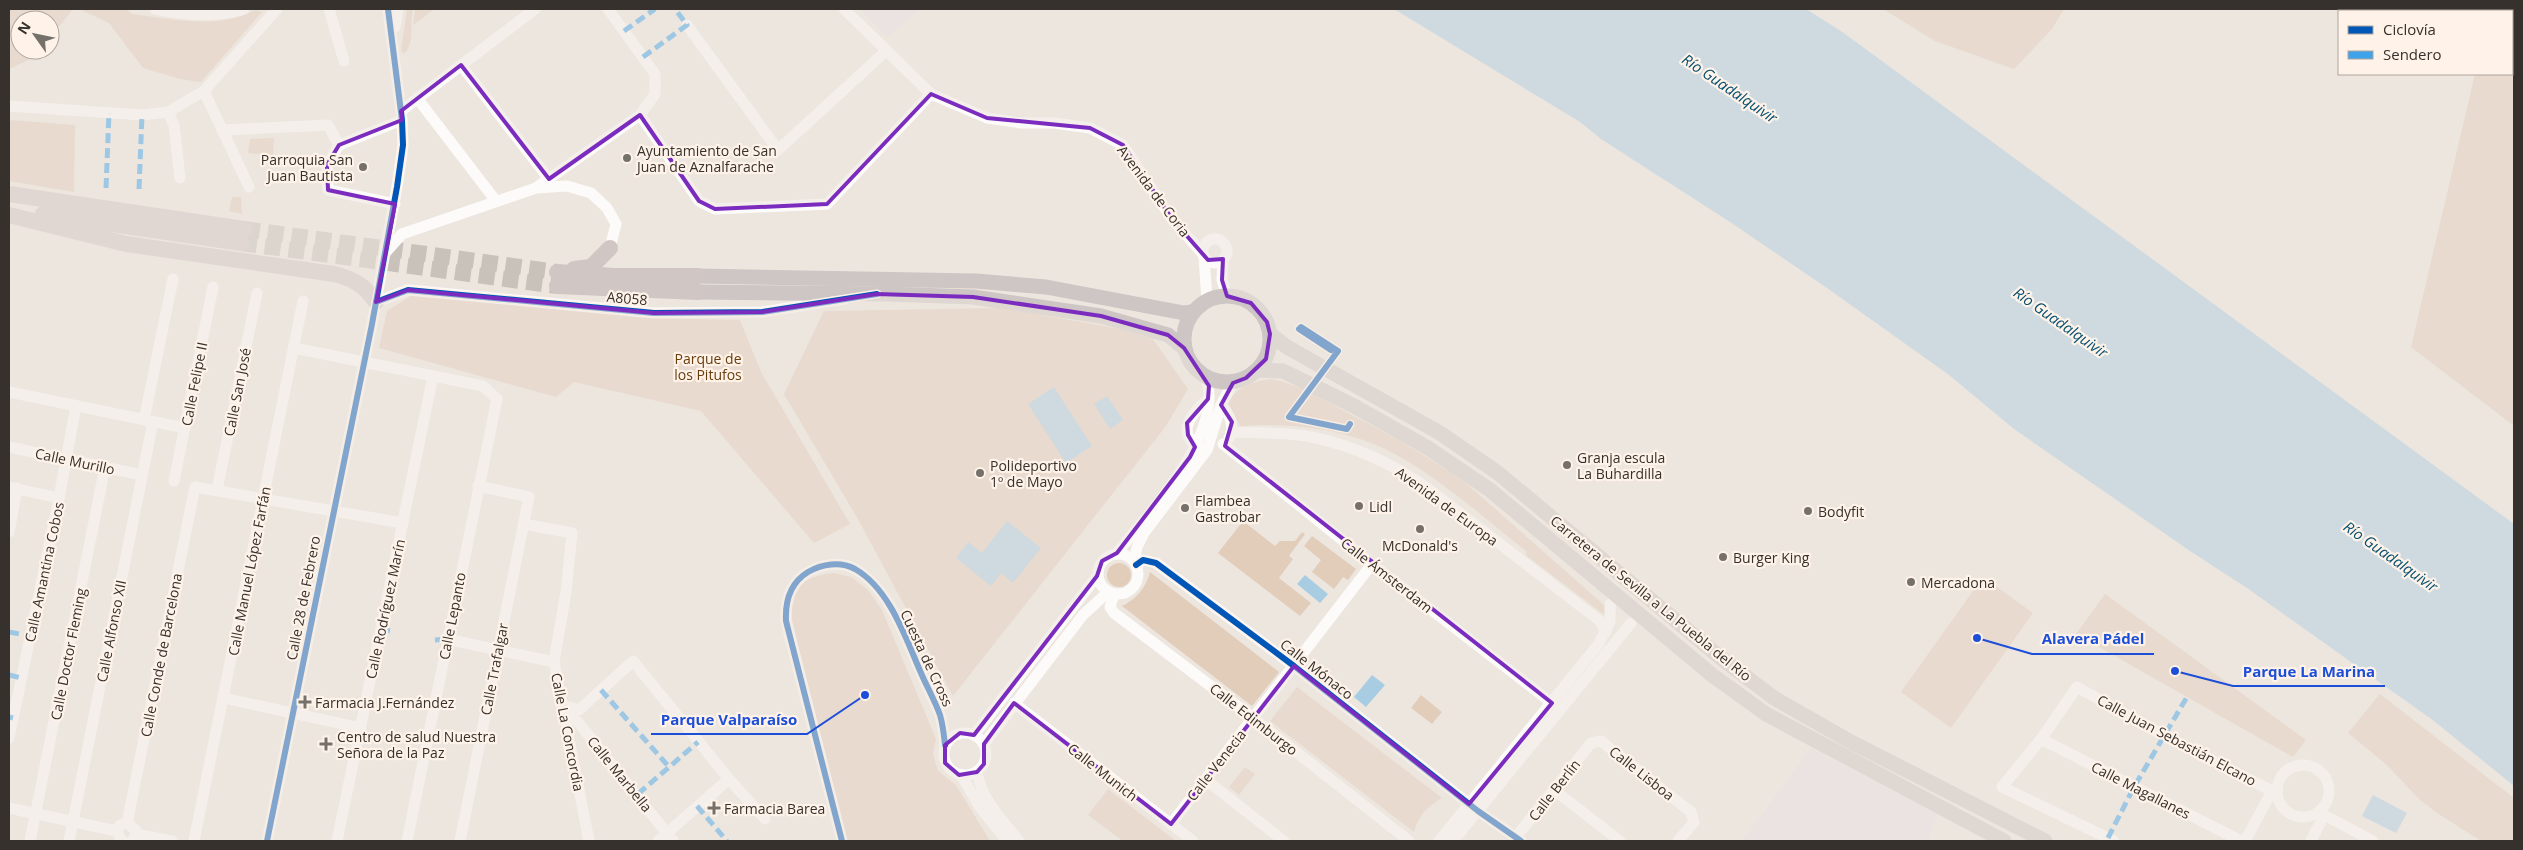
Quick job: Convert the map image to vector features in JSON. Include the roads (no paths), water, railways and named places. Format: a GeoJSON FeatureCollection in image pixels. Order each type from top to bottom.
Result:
{"type":"FeatureCollection","features":[{"type":"Feature","properties":{"kind":"highway"},"geometry":{"type":"LineString","coordinates":[[9,194],[243,236],[9,209]]}},
{"type":"Feature","properties":{"kind":"highway"},"geometry":{"type":"LineString","coordinates":[[9,214],[126,244],[334,274],[352,279],[363,285],[376,302]]}},
{"type":"Feature","properties":{"kind":"highway"},"geometry":{"type":"LineString","coordinates":[[610,248],[591,267],[557,279],[698,284]]}},
{"type":"Feature","properties":{"kind":"main road"},"geometry":{"type":"LineString","coordinates":[[698,284],[976,281],[1046,287],[1192,312]]}},
{"type":"Feature","properties":{"kind":"main road"},"geometry":{"type":"LineString","coordinates":[[698,284],[877,294],[973,297],[1101,316],[1168,335],[1184,348],[1194,368],[1205,377],[1218,382],[1232,382],[1246,378],[1258,370],[1266,359],[1270,347],[1270,334],[1264,316],[1251,303],[1227,296],[1207,301],[1192,312],[1184,334],[1184,348]]}},
{"type":"Feature","properties":{"kind":"main road","name":"Carretera de Sevilla a La Puebla del Río"},"geometry":{"type":"LineString","coordinates":[[1270,334],[1287,347],[1440,432],[1498,473],[1721,658],[1774,698],[1851,742],[2045,841]]}},
{"type":"Feature","properties":{"kind":"main road"},"geometry":{"type":"LineString","coordinates":[[1258,370],[1283,370],[1354,406],[1428,448],[1498,497],[1712,675],[1766,714],[2004,841]]}},
{"type":"Feature","properties":{"kind":"main road"},"geometry":{"type":"LineString","coordinates":[[1743,698],[1788,739]]}},
{"type":"Feature","properties":{"kind":"street"},"geometry":{"type":"LineString","coordinates":[[155,9],[173,12],[230,14],[244,9]]}},
{"type":"Feature","properties":{"kind":"street"},"geometry":{"type":"LineString","coordinates":[[329,9],[344,61]]}},
{"type":"Feature","properties":{"kind":"street"},"geometry":{"type":"LineString","coordinates":[[388,9],[394,64]]}},
{"type":"Feature","properties":{"kind":"street"},"geometry":{"type":"LineString","coordinates":[[394,64],[398,9]]}},
{"type":"Feature","properties":{"kind":"street"},"geometry":{"type":"LineString","coordinates":[[536,188],[640,115],[655,94],[655,74],[608,9]]}},
{"type":"Feature","properties":{"kind":"street","name":"Avenida de Coria"},"geometry":{"type":"LineString","coordinates":[[844,9],[931,94],[987,118],[1021,123],[1054,123],[1090,128],[1123,145],[1172,219],[1204,255]]}},
{"type":"Feature","properties":{"kind":"street"},"geometry":{"type":"LineString","coordinates":[[9,106],[142,115],[168,112],[204,91],[272,10]]}},
{"type":"Feature","properties":{"kind":"street"},"geometry":{"type":"LineString","coordinates":[[395,204],[328,190],[327,165],[339,145],[402,115],[418,98],[529,11]]}},
{"type":"Feature","properties":{"kind":"street"},"geometry":{"type":"LineString","coordinates":[[687,25],[778,150],[886,51]]}},
{"type":"Feature","properties":{"kind":"street","name":"Calle 28 de Febrero"},"geometry":{"type":"LineString","coordinates":[[267,841],[395,204],[403,145],[402,115],[394,64]]}},
{"type":"Feature","properties":{"kind":"street"},"geometry":{"type":"LineString","coordinates":[[462,65],[549,178]]}},
{"type":"Feature","properties":{"kind":"street"},"geometry":{"type":"LineString","coordinates":[[204,91],[248,187]]}},
{"type":"Feature","properties":{"kind":"street"},"geometry":{"type":"LineString","coordinates":[[640,115],[698,201],[715,209],[827,204],[931,94]]}},
{"type":"Feature","properties":{"kind":"street"},"geometry":{"type":"LineString","coordinates":[[418,98],[496,201]]}},
{"type":"Feature","properties":{"kind":"street"},"geometry":{"type":"LineString","coordinates":[[168,112],[174,125],[180,178]]}},
{"type":"Feature","properties":{"kind":"street"},"geometry":{"type":"LineString","coordinates":[[223,130],[328,125],[339,145]]}},
{"type":"Feature","properties":{"kind":"street"},"geometry":{"type":"LineString","coordinates":[[386,252],[402,234],[536,188],[567,186],[591,193],[607,208],[616,224],[610,248]]}},
{"type":"Feature","properties":{"kind":"street"},"geometry":{"type":"LineString","coordinates":[[1207,301],[1204,255],[1205,244],[1209,240],[1219,240],[1226,249],[1222,271],[1223,289],[1227,296]]}},
{"type":"Feature","properties":{"kind":"street"},"geometry":{"type":"LineString","coordinates":[[1204,255],[1213,263],[1224,259]]}},
{"type":"Feature","properties":{"kind":"street","name":"Calle Alfonso XII"},"geometry":{"type":"LineString","coordinates":[[69,841],[142,475],[148,421],[173,279]]}},
{"type":"Feature","properties":{"kind":"street","name":"Calle Felipe II"},"geometry":{"type":"LineString","coordinates":[[174,481],[213,287]]}},
{"type":"Feature","properties":{"kind":"street","name":"A8058"},"geometry":{"type":"LineString","coordinates":[[376,302],[408,290],[654,313],[762,312],[877,294]]}},
{"type":"Feature","properties":{"kind":"street","name":"Calle San José"},"geometry":{"type":"LineString","coordinates":[[218,490],[257,294]]}},
{"type":"Feature","properties":{"kind":"street","name":"Calle Manuel López Farfán"},"geometry":{"type":"LineString","coordinates":[[194,841],[303,301]]}},
{"type":"Feature","properties":{"kind":"street"},"geometry":{"type":"LineString","coordinates":[[294,348],[433,376]]}},
{"type":"Feature","properties":{"kind":"street","name":"Calle Lepanto"},"geometry":{"type":"LineString","coordinates":[[407,841],[497,399],[484,386],[433,376]]}},
{"type":"Feature","properties":{"kind":"street","name":"Calle Rodríguez Marín"},"geometry":{"type":"LineString","coordinates":[[338,841],[433,376]]}},
{"type":"Feature","properties":{"kind":"street"},"geometry":{"type":"LineString","coordinates":[[974,735],[1097,576],[1102,561],[1116,554],[1201,448],[1209,386],[1205,377]]}},
{"type":"Feature","properties":{"kind":"street"},"geometry":{"type":"LineString","coordinates":[[984,744],[1083,615],[1111,593],[1126,593],[1135,585],[1138,573],[1135,563],[1137,548],[1144,533],[1201,448],[1232,382]]}},
{"type":"Feature","properties":{"kind":"street"},"geometry":{"type":"LineString","coordinates":[[9,392],[185,428]]}},
{"type":"Feature","properties":{"kind":"street"},"geometry":{"type":"LineString","coordinates":[[1201,448],[1223,444],[1232,432],[1232,422],[1228,413],[1221,405]]}},
{"type":"Feature","properties":{"kind":"street","name":"Calle Amantina Cobos"},"geometry":{"type":"LineString","coordinates":[[9,738],[59,498],[76,406]]}},
{"type":"Feature","properties":{"kind":"street","name":"Avenida de Europa"},"geometry":{"type":"LineString","coordinates":[[1232,432],[1311,437],[1359,452],[1403,472],[1430,490],[1600,621],[1606,632]]}},
{"type":"Feature","properties":{"kind":"street","name":"Calle Ámsterdam"},"geometry":{"type":"LineString","coordinates":[[1223,444],[1372,564],[1552,703]]}},
{"type":"Feature","properties":{"kind":"street","name":"Calle Murillo"},"geometry":{"type":"LineString","coordinates":[[9,447],[142,475]]}},
{"type":"Feature","properties":{"kind":"street","name":"Calle Doctor Fleming"},"geometry":{"type":"LineString","coordinates":[[30,841],[105,467]]}},
{"type":"Feature","properties":{"kind":"street","name":"Calle Conde de Barcelona"},"geometry":{"type":"LineString","coordinates":[[127,823],[195,486],[218,490]]}},
{"type":"Feature","properties":{"kind":"street","name":"Calle Trafalgar"},"geometry":{"type":"LineString","coordinates":[[460,841],[529,497],[478,486]]}},
{"type":"Feature","properties":{"kind":"street"},"geometry":{"type":"LineString","coordinates":[[9,532],[13,488],[59,498]]}},
{"type":"Feature","properties":{"kind":"street"},"geometry":{"type":"LineString","coordinates":[[218,490],[403,523]]}},
{"type":"Feature","properties":{"kind":"street","name":"Calle La Concordia"},"geometry":{"type":"LineString","coordinates":[[523,524],[572,533],[566,592],[554,662],[589,841]]}},
{"type":"Feature","properties":{"kind":"street"},"geometry":{"type":"LineString","coordinates":[[1116,554],[1126,555],[1135,563]]}},
{"type":"Feature","properties":{"kind":"street","name":"Calle Mónaco"},"geometry":{"type":"LineString","coordinates":[[1135,563],[1143,560],[1156,563],[1294,666],[1474,807],[1519,839]]}},
{"type":"Feature","properties":{"kind":"street","name":"Cuesta de Cross"},"geometry":{"type":"LineString","coordinates":[[842,841],[786,621],[788,598],[798,580],[815,569],[835,564],[854,569],[872,583],[896,617],[940,716],[945,745]]}},
{"type":"Feature","properties":{"kind":"street","name":"Calle Venecia"},"geometry":{"type":"LineString","coordinates":[[1171,824],[1372,564]]}},
{"type":"Feature","properties":{"kind":"street"},"geometry":{"type":"LineString","coordinates":[[1097,576],[1099,583],[1111,593]]}},
{"type":"Feature","properties":{"kind":"street","name":"Calle Edimburgo"},"geometry":{"type":"LineString","coordinates":[[1111,593],[1110,607],[1114,613],[1253,718],[1408,841]]}},
{"type":"Feature","properties":{"kind":"street"},"geometry":{"type":"LineString","coordinates":[[1454,841],[1474,807],[1606,632],[1610,622],[1610,604]]}},
{"type":"Feature","properties":{"kind":"street"},"geometry":{"type":"LineString","coordinates":[[1439,841],[1474,807],[1632,622]]}},
{"type":"Feature","properties":{"kind":"street"},"geometry":{"type":"LineString","coordinates":[[447,639],[554,662]]}},
{"type":"Feature","properties":{"kind":"street"},"geometry":{"type":"LineString","coordinates":[[562,709],[579,710],[633,661],[765,819]]}},
{"type":"Feature","properties":{"kind":"street","name":"Calle Juan Sebastián Elcano"},"geometry":{"type":"LineString","coordinates":[[2041,739],[2077,687],[2163,735],[2274,791]]}},
{"type":"Feature","properties":{"kind":"street"},"geometry":{"type":"LineString","coordinates":[[223,698],[292,715],[361,728]]}},
{"type":"Feature","properties":{"kind":"street","name":"Calle Munich"},"geometry":{"type":"LineString","coordinates":[[1014,703],[1193,841]]}},
{"type":"Feature","properties":{"kind":"street","name":"Calle Marbella"},"geometry":{"type":"LineString","coordinates":[[562,709],[578,722],[638,794],[666,839]]}},
{"type":"Feature","properties":{"kind":"street","name":"Cuesta de Cross"},"geometry":{"type":"LineString","coordinates":[[940,716],[960,734]]}},
{"type":"Feature","properties":{"kind":"street"},"geometry":{"type":"LineString","coordinates":[[960,734],[974,735],[984,744],[986,754],[984,764],[977,772],[961,775],[951,771],[945,763],[943,754],[945,745],[951,738],[960,734]]}},
{"type":"Feature","properties":{"kind":"street"},"geometry":{"type":"LineString","coordinates":[[2041,739],[2002,787],[2114,841]]}},
{"type":"Feature","properties":{"kind":"street","name":"Calle Magallanes"},"geometry":{"type":"LineString","coordinates":[[2041,739],[2241,841]]}},
{"type":"Feature","properties":{"kind":"street","name":"Calle Lisboa"},"geometry":{"type":"LineString","coordinates":[[1591,743],[1601,741],[1691,812],[1694,822],[1678,841]]}},
{"type":"Feature","properties":{"kind":"street","name":"Calle Berlín"},"geometry":{"type":"LineString","coordinates":[[1519,839],[1591,743]]}},
{"type":"Feature","properties":{"kind":"street"},"geometry":{"type":"LineString","coordinates":[[2245,841],[2281,777],[2293,767],[2308,765],[2316,768],[2327,780],[2329,788],[2329,796],[2311,841]]}},
{"type":"Feature","properties":{"kind":"street"},"geometry":{"type":"LineString","coordinates":[[977,772],[981,789],[988,801],[1020,841]]}},
{"type":"Feature","properties":{"kind":"street"},"geometry":{"type":"LineString","coordinates":[[961,775],[980,807],[1007,841]]}},
{"type":"Feature","properties":{"kind":"street"},"geometry":{"type":"LineString","coordinates":[[666,839],[729,778]]}},
{"type":"Feature","properties":{"kind":"street"},"geometry":{"type":"LineString","coordinates":[[1206,780],[1284,841]]}},
{"type":"Feature","properties":{"kind":"street"},"geometry":{"type":"LineString","coordinates":[[1554,790],[1620,841]]}},
{"type":"Feature","properties":{"kind":"street"},"geometry":{"type":"LineString","coordinates":[[2274,791],[2283,807],[2289,813],[2306,817],[2323,813],[2373,841]]}},
{"type":"Feature","properties":{"kind":"street"},"geometry":{"type":"LineString","coordinates":[[9,808],[73,822],[119,836],[120,825],[127,823],[134,826],[134,837],[172,841]]}},
{"type":"Feature","properties":{"kind":"water","name":"Río Guadalquivir"},"geometry":{"type":"Polygon","coordinates":[[[1394,9],[1806,9],[1841,31],[2514,524],[2514,786],[2434,721],[2247,588],[2190,551],[2014,429],[1949,375],[1827,288],[1730,222],[1601,139],[1580,122],[1394,9]]]}},
{"type":"Feature","properties":{"kind":"water"},"geometry":{"type":"Polygon","coordinates":[[[1054,387],[1092,446],[1066,463],[1028,404],[1054,387]]]}},
{"type":"Feature","properties":{"kind":"water"},"geometry":{"type":"Polygon","coordinates":[[[1107,396],[1123,420],[1110,429],[1094,404],[1107,396]]]}},
{"type":"Feature","properties":{"kind":"water"},"geometry":{"type":"Polygon","coordinates":[[[1007,521],[1041,548],[1013,583],[1001,573],[991,586],[956,558],[968,542],[982,553],[1007,521]]]}},
{"type":"Feature","properties":{"kind":"water"},"geometry":{"type":"Polygon","coordinates":[[[1305,575],[1328,594],[1320,603],[1297,584],[1305,575]]]}},
{"type":"Feature","properties":{"kind":"water"},"geometry":{"type":"Polygon","coordinates":[[[1372,675],[1385,685],[1366,707],[1354,697],[1372,675]]]}},
{"type":"Feature","properties":{"kind":"water"},"geometry":{"type":"Polygon","coordinates":[[[2373,795],[2407,813],[2396,833],[2362,816],[2373,795]]]}},
{"type":"Feature","properties":{"kind":"tunnel"},"geometry":{"type":"LineString","coordinates":[[244,229],[557,272]]}},
{"type":"Feature","properties":{"kind":"tunnel"},"geometry":{"type":"LineString","coordinates":[[241,243],[557,286]]}},
{"type":"Feature","properties":{"kind":"place","name":"Ayuntamiento de San Juan de Aznalfarache"},"geometry":{"type":"Point","coordinates":[627,158]}},
{"type":"Feature","properties":{"kind":"place","name":"Parroquia San Juan Bautista"},"geometry":{"type":"Point","coordinates":[363,167]}},
{"type":"Feature","properties":{"kind":"place","name":"Granja escula La Buhardilla"},"geometry":{"type":"Point","coordinates":[1567,465]}},
{"type":"Feature","properties":{"kind":"place","name":"Polideportivo 1º de Mayo"},"geometry":{"type":"Point","coordinates":[980,473]}},
{"type":"Feature","properties":{"kind":"place","name":"Lidl"},"geometry":{"type":"Point","coordinates":[1359,506]}},
{"type":"Feature","properties":{"kind":"place","name":"Flambea Gastrobar"},"geometry":{"type":"Point","coordinates":[1185,508]}},
{"type":"Feature","properties":{"kind":"place","name":"Bodyfit"},"geometry":{"type":"Point","coordinates":[1808,511]}},
{"type":"Feature","properties":{"kind":"place","name":"McDonald's"},"geometry":{"type":"Point","coordinates":[1420,529]}},
{"type":"Feature","properties":{"kind":"place","name":"Burger King"},"geometry":{"type":"Point","coordinates":[1723,557]}},
{"type":"Feature","properties":{"kind":"place","name":"Mercadona"},"geometry":{"type":"Point","coordinates":[1911,582]}},
{"type":"Feature","properties":{"kind":"place","name":"Alavera Pádel"},"geometry":{"type":"Point","coordinates":[1977,638]}},
{"type":"Feature","properties":{"kind":"place","name":"Parque La Marina"},"geometry":{"type":"Point","coordinates":[2175,671]}},
{"type":"Feature","properties":{"kind":"place","name":"Parque Valparaíso"},"geometry":{"type":"Point","coordinates":[865,695]}},
{"type":"Feature","properties":{"kind":"place","name":"Farmacia J.Fernández"},"geometry":{"type":"Point","coordinates":[305,702]}},
{"type":"Feature","properties":{"kind":"place","name":"Centro de salud Nuestra Señora de la Paz"},"geometry":{"type":"Point","coordinates":[326,744]}},
{"type":"Feature","properties":{"kind":"place","name":"Farmacia Barea"},"geometry":{"type":"Point","coordinates":[714,808]}},
{"type":"Feature","properties":{"kind":"park label","name":"Parque de los Pitufos"},"geometry":{"type":"Point","coordinates":[708,366]}}]}
